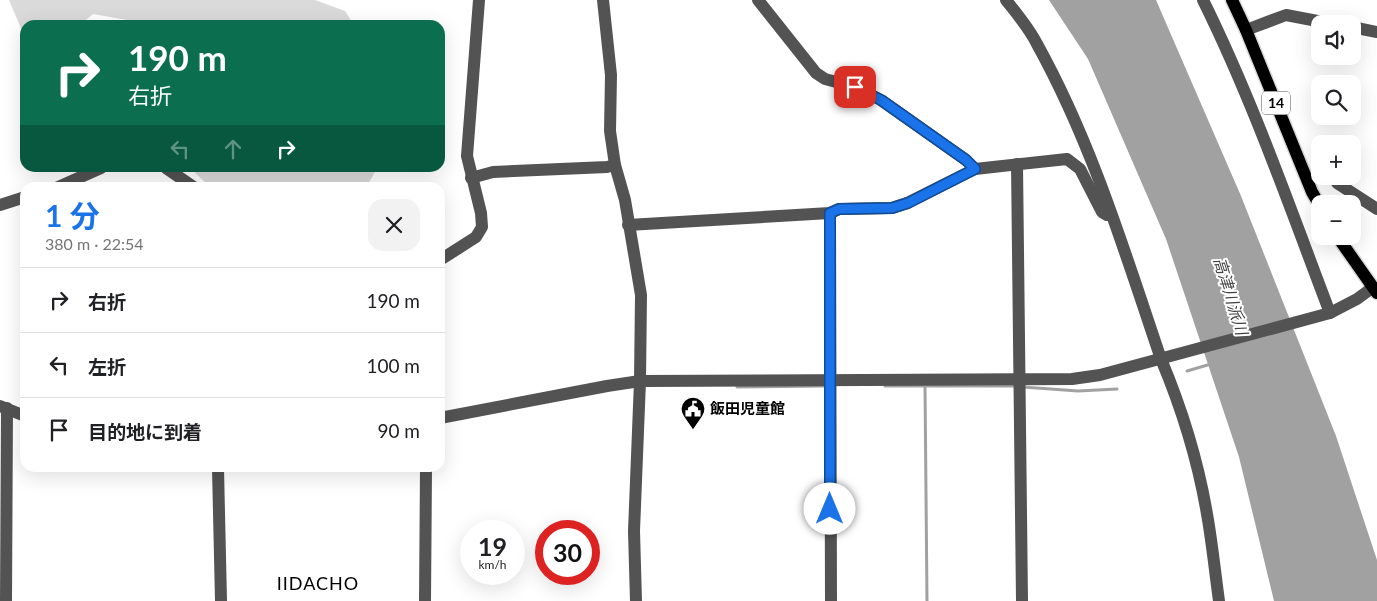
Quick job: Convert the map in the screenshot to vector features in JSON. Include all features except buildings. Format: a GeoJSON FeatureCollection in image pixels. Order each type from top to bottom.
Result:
{"type":"FeatureCollection","features":[{"type":"Feature","properties":{"kind":"main road","name":"14"},"geometry":{"type":"LineString","coordinates":[[1232,0],[1314,195]]}},
{"type":"Feature","properties":{"kind":"main road"},"geometry":{"type":"LineString","coordinates":[[1344,245],[1374,290]]}},
{"type":"Feature","properties":{"kind":"street"},"geometry":{"type":"LineString","coordinates":[[445,257],[476,237],[482,227],[481,213],[466,156],[479,0]]}},
{"type":"Feature","properties":{"kind":"street"},"geometry":{"type":"LineString","coordinates":[[603,0],[611,74],[610,131],[615,165],[625,200],[641,295],[640,381],[634,531],[636,601]]}},
{"type":"Feature","properties":{"kind":"street"},"geometry":{"type":"LineString","coordinates":[[758,0],[816,73],[825,79],[855,87],[881,100],[966,160],[975,169]]}},
{"type":"Feature","properties":{"kind":"street"},"geometry":{"type":"LineString","coordinates":[[1006,0],[1036,42],[1072,112],[1166,358],[1170,381],[1198,470],[1207,514],[1219,601]]}},
{"type":"Feature","properties":{"kind":"street"},"geometry":{"type":"LineString","coordinates":[[1203,0],[1223,41],[1252,112],[1325,315]]}},
{"type":"Feature","properties":{"kind":"street"},"geometry":{"type":"LineString","coordinates":[[1246,30],[1286,15],[1311,20]]}},
{"type":"Feature","properties":{"kind":"street"},"geometry":{"type":"LineString","coordinates":[[1361,29],[1377,32]]}},
{"type":"Feature","properties":{"kind":"street"},"geometry":{"type":"LineString","coordinates":[[628,225],[830,213],[839,209],[892,208],[908,203],[975,169],[1067,159],[1080,169],[1102,212],[1113,219]]}},
{"type":"Feature","properties":{"kind":"street"},"geometry":{"type":"LineString","coordinates":[[1017,164],[1022,601]]}},
{"type":"Feature","properties":{"kind":"street"},"geometry":{"type":"LineString","coordinates":[[471,178],[493,172],[607,167],[615,165]]}},
{"type":"Feature","properties":{"kind":"street"},"geometry":{"type":"LineString","coordinates":[[70,182],[92,172]]}},
{"type":"Feature","properties":{"kind":"street"},"geometry":{"type":"LineString","coordinates":[[172,172],[186,182]]}},
{"type":"Feature","properties":{"kind":"street"},"geometry":{"type":"LineString","coordinates":[[1340,185],[1377,210]]}},
{"type":"Feature","properties":{"kind":"street"},"geometry":{"type":"LineString","coordinates":[[0,205],[20,199]]}},
{"type":"Feature","properties":{"kind":"street"},"geometry":{"type":"LineString","coordinates":[[830,213],[831,601]]}},
{"type":"Feature","properties":{"kind":"street"},"geometry":{"type":"LineString","coordinates":[[445,417],[640,381],[1072,379],[1100,375],[1325,315],[1374,290]]}},
{"type":"Feature","properties":{"kind":"street"},"geometry":{"type":"LineString","coordinates":[[6,601],[3,407],[20,414]]}},
{"type":"Feature","properties":{"kind":"street"},"geometry":{"type":"LineString","coordinates":[[218,472],[221,601]]}},
{"type":"Feature","properties":{"kind":"street"},"geometry":{"type":"LineString","coordinates":[[425,601],[426,472]]}},
{"type":"Feature","properties":{"kind":"shaded area"},"geometry":{"type":"Polygon","coordinates":[[[9,0],[315,0],[345,11],[351,20],[127,20],[93,14],[86,20],[20,20],[20,26],[9,0]]]}},
{"type":"Feature","properties":{"kind":"shaded area"},"geometry":{"type":"Polygon","coordinates":[[[194,172],[375,172],[369,182],[205,182],[194,172]]]}},
{"type":"Feature","properties":{"kind":"water","name":"高津川派川"},"geometry":{"type":"Polygon","coordinates":[[[1049,0],[1156,0],[1241,196],[1336,436],[1377,560],[1377,601],[1274,601],[1239,457],[1166,239],[1088,59],[1049,0]]]}},
{"type":"Feature","properties":{"kind":"waterway"},"geometry":{"type":"LineString","coordinates":[[1187,371],[1211,364]]}},
{"type":"Feature","properties":{"kind":"waterway"},"geometry":{"type":"LineString","coordinates":[[737,387],[824,386]]}},
{"type":"Feature","properties":{"kind":"waterway"},"geometry":{"type":"LineString","coordinates":[[885,386],[925,386]]}},
{"type":"Feature","properties":{"kind":"waterway"},"geometry":{"type":"LineString","coordinates":[[927,601],[925,386],[1017,386]]}},
{"type":"Feature","properties":{"kind":"waterway"},"geometry":{"type":"LineString","coordinates":[[1023,387],[1078,391],[1117,389]]}},
{"type":"Feature","properties":{"kind":"place","name":"飯田児童館"},"geometry":{"type":"Point","coordinates":[693,430]}},
{"type":"Feature","properties":{"kind":"district","name":"IIDACHO"},"geometry":{"type":"Point","coordinates":[318,584]}},
{"type":"Feature","properties":{"kind":"route"},"geometry":{"type":"LineString","coordinates":[[830,509],[830,213],[839,209],[892,208],[908,203],[975,169],[966,160],[881,100],[855,87]]}}]}
